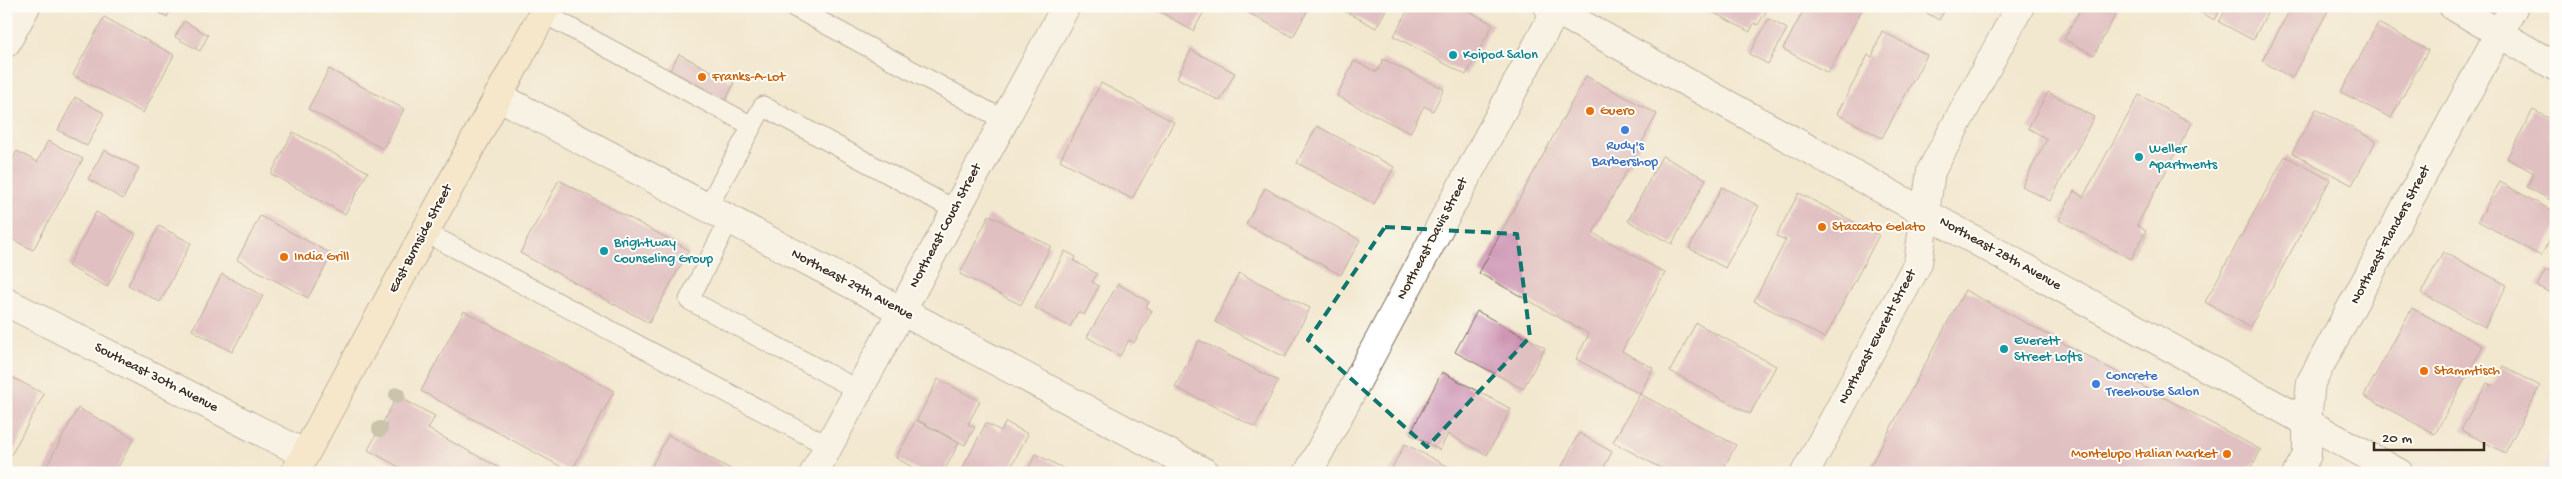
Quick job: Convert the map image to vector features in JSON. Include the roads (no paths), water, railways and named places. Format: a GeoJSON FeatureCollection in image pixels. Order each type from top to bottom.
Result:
{"type":"FeatureCollection","features":[{"type":"Feature","properties":{"kind":"main road","name":"East Burnside Street"},"geometry":{"type":"LineString","coordinates":[[300,463],[545,10]]}},
{"type":"Feature","properties":{"kind":"street"},"geometry":{"type":"LineString","coordinates":[[6,43],[26,6]]}},
{"type":"Feature","properties":{"kind":"street","name":"Northeast Couch Street"},"geometry":{"type":"LineString","coordinates":[[814,473],[1066,6]]}},
{"type":"Feature","properties":{"kind":"street","name":"Northeast Everett Street"},"geometry":{"type":"LineString","coordinates":[[1805,473],[1918,263],[1931,170],[2020,6]]}},
{"type":"Feature","properties":{"kind":"street"},"geometry":{"type":"LineString","coordinates":[[2453,6],[2500,32],[2556,67]]}},
{"type":"Feature","properties":{"kind":"street","name":"Northeast Flanders Street"},"geometry":{"type":"LineString","coordinates":[[2297,473],[2307,455],[2306,421],[2312,382],[2514,6]]}},
{"type":"Feature","properties":{"kind":"street","name":"Northeast 28th Avenue"},"geometry":{"type":"LineString","coordinates":[[1554,8],[2399,473]]}},
{"type":"Feature","properties":{"kind":"street","name":"Northeast Davis Street"},"geometry":{"type":"LineString","coordinates":[[1308,473],[1554,8]]}},
{"type":"Feature","properties":{"kind":"street","name":"Northeast 29th Avenue"},"geometry":{"type":"LineString","coordinates":[[498,96],[1206,473]]}},
{"type":"Feature","properties":{"kind":"street","name":"Southeast 30th Avenue"},"geometry":{"type":"LineString","coordinates":[[6,302],[300,463]]}},
{"type":"Feature","properties":{"kind":"lane"},"geometry":{"type":"LineString","coordinates":[[792,6],[1004,120]]}},
{"type":"Feature","properties":{"kind":"lane"},"geometry":{"type":"LineString","coordinates":[[545,10],[752,126]]}},
{"type":"Feature","properties":{"kind":"lane"},"geometry":{"type":"LineString","coordinates":[[858,390],[689,300],[718,214],[752,126],[763,106],[955,210]]}},
{"type":"Feature","properties":{"kind":"lane"},"geometry":{"type":"LineString","coordinates":[[425,232],[828,446]]}},
{"type":"Feature","properties":{"kind":"place","name":"Koipod Salon"},"geometry":{"type":"Point","coordinates":[1453,55]}},
{"type":"Feature","properties":{"kind":"place","name":"Franks-A-Lot"},"geometry":{"type":"Point","coordinates":[702,77]}},
{"type":"Feature","properties":{"kind":"place","name":"Guero"},"geometry":{"type":"Point","coordinates":[1590,111]}},
{"type":"Feature","properties":{"kind":"place","name":"Rudy's Barbershop"},"geometry":{"type":"Point","coordinates":[1625,130]}},
{"type":"Feature","properties":{"kind":"place","name":"Weller Apartments"},"geometry":{"type":"Point","coordinates":[2139,157]}},
{"type":"Feature","properties":{"kind":"place","name":"Staccato Gelato"},"geometry":{"type":"Point","coordinates":[1822,227]}},
{"type":"Feature","properties":{"kind":"place","name":"Brightway Counseling Group"},"geometry":{"type":"Point","coordinates":[604,251]}},
{"type":"Feature","properties":{"kind":"place","name":"India Grill"},"geometry":{"type":"Point","coordinates":[284,257]}},
{"type":"Feature","properties":{"kind":"place","name":"Everett Street Lofts"},"geometry":{"type":"Point","coordinates":[2004,349]}},
{"type":"Feature","properties":{"kind":"place","name":"Stammtisch"},"geometry":{"type":"Point","coordinates":[2424,371]}},
{"type":"Feature","properties":{"kind":"place","name":"Concrete Treehouse Salon"},"geometry":{"type":"Point","coordinates":[2096,384]}},
{"type":"Feature","properties":{"kind":"place","name":"Montelupo Italian Market"},"geometry":{"type":"Point","coordinates":[2227,454]}}]}
